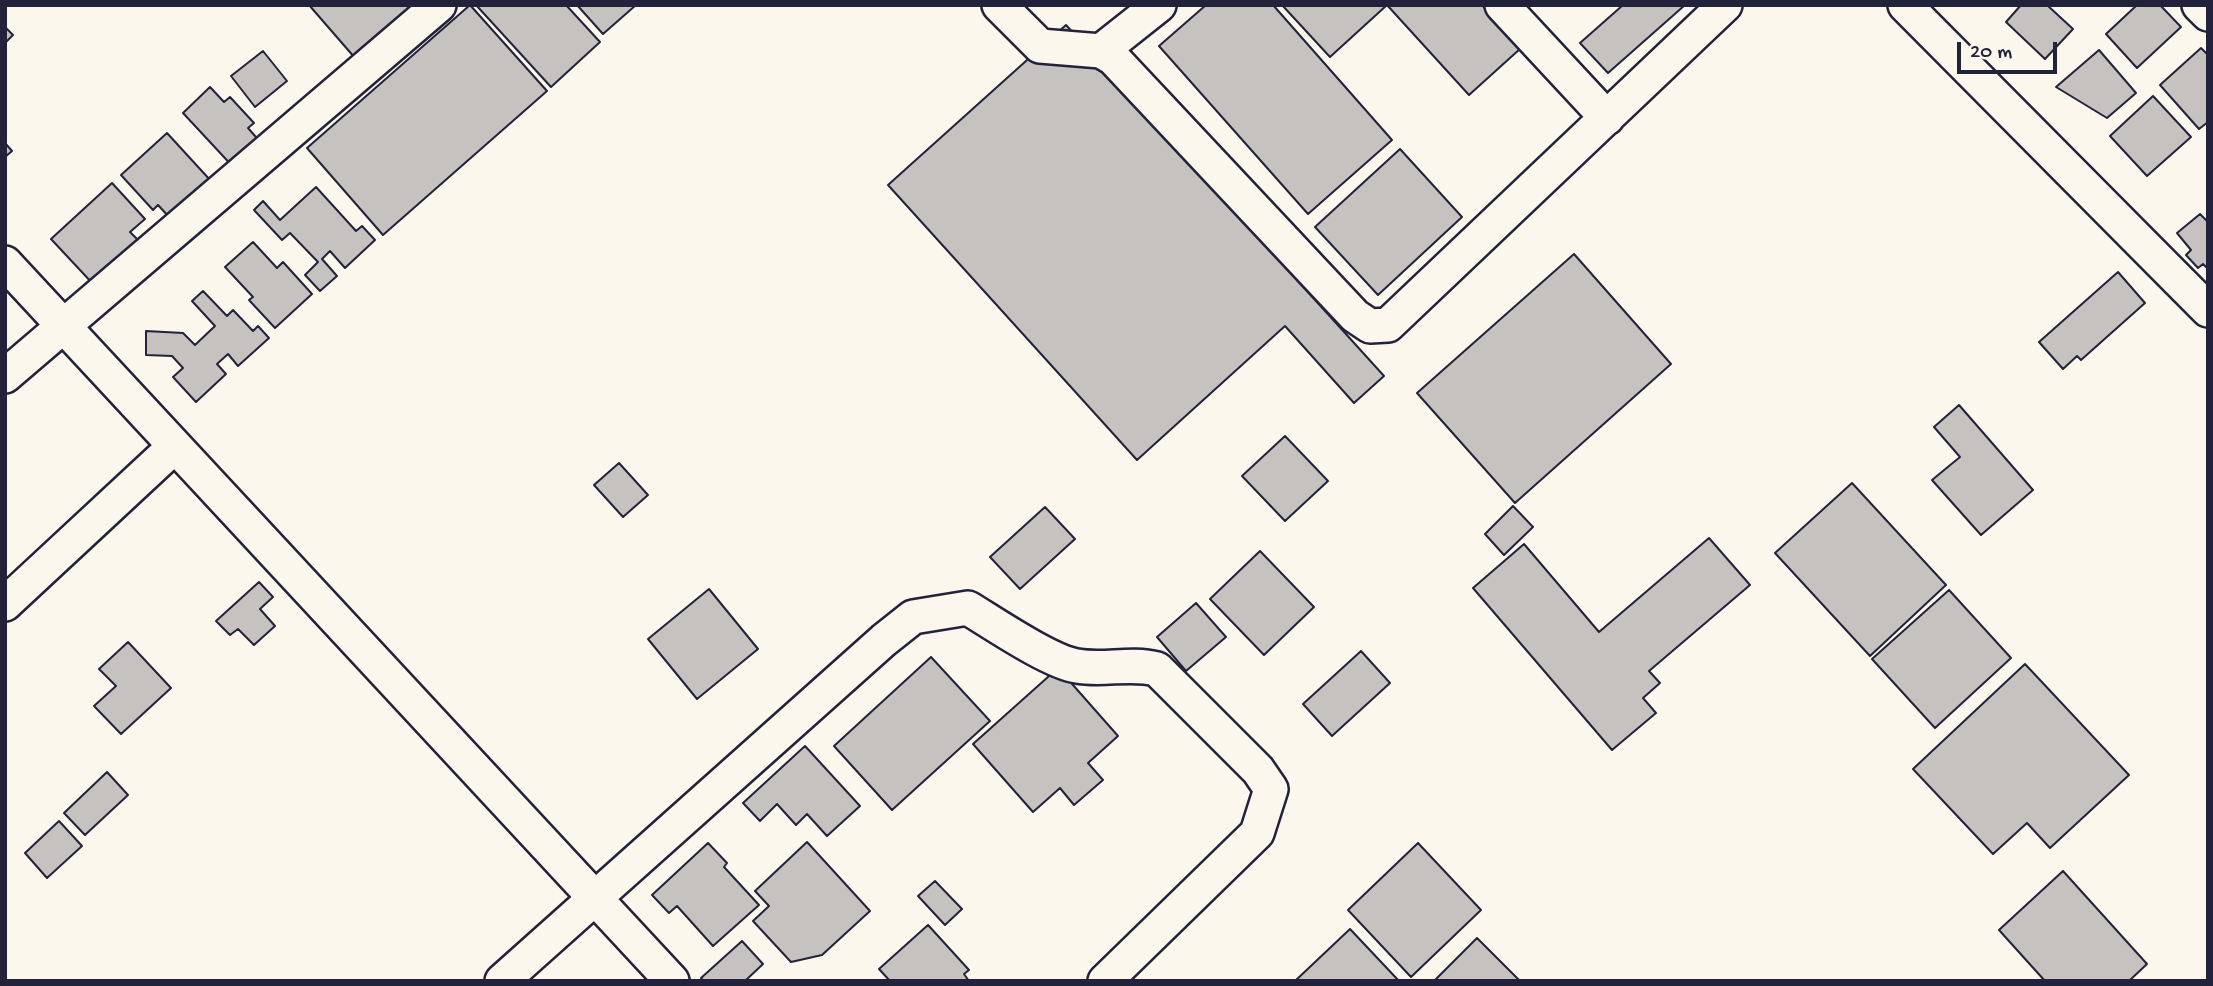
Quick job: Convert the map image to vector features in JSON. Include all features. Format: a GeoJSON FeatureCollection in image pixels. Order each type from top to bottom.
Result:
{"type":"FeatureCollection","features":[{"type":"Feature","properties":{"kind":"street"},"geometry":{"type":"LineString","coordinates":[[5,376],[439,5]]}},
{"type":"Feature","properties":{"kind":"street"},"geometry":{"type":"LineString","coordinates":[[999,5],[1040,46],[1101,51],[1113,58],[1355,316],[1370,326],[1388,325],[1725,5]]}},
{"type":"Feature","properties":{"kind":"street"},"geometry":{"type":"LineString","coordinates":[[1101,51],[1159,5]]}},
{"type":"Feature","properties":{"kind":"street"},"geometry":{"type":"LineString","coordinates":[[1502,5],[1607,118]]}},
{"type":"Feature","properties":{"kind":"street"},"geometry":{"type":"LineString","coordinates":[[1905,5],[2208,310]]}},
{"type":"Feature","properties":{"kind":"street"},"geometry":{"type":"LineString","coordinates":[[2199,5],[2208,14]]}},
{"type":"Feature","properties":{"kind":"street"},"geometry":{"type":"LineString","coordinates":[[5,263],[672,981]]}},
{"type":"Feature","properties":{"kind":"street"},"geometry":{"type":"LineString","coordinates":[[5,604],[175,446]]}},
{"type":"Feature","properties":{"kind":"street"},"geometry":{"type":"LineString","coordinates":[[502,981],[594,896],[913,617],[968,607],[1027,643],[1075,666],[1139,664],[1157,669],[1258,769],[1271,789],[1257,833],[1105,981]]}},
{"type":"Feature","properties":{"kind":"building"},"geometry":{"type":"Polygon","coordinates":[[[309,5],[415,5],[355,58],[309,5]]]}},
{"type":"Feature","properties":{"kind":"building"},"geometry":{"type":"Polygon","coordinates":[[[470,5],[547,91],[383,235],[307,148],[470,5]]]}},
{"type":"Feature","properties":{"kind":"building"},"geometry":{"type":"Polygon","coordinates":[[[476,5],[566,5],[600,42],[551,87],[476,5]]]}},
{"type":"Feature","properties":{"kind":"building"},"geometry":{"type":"Polygon","coordinates":[[[577,5],[636,5],[603,34],[577,5]]]}},
{"type":"Feature","properties":{"kind":"building"},"geometry":{"type":"Polygon","coordinates":[[[1206,5],[1273,5],[1392,140],[1308,214],[1159,46],[1206,5]]]}},
{"type":"Feature","properties":{"kind":"building"},"geometry":{"type":"Polygon","coordinates":[[[1282,5],[1387,5],[1330,57],[1282,5]]]}},
{"type":"Feature","properties":{"kind":"building"},"geometry":{"type":"Polygon","coordinates":[[[1387,5],[1482,5],[1521,48],[1469,95],[1387,5]]]}},
{"type":"Feature","properties":{"kind":"building"},"geometry":{"type":"Polygon","coordinates":[[[1623,5],[1685,5],[1608,73],[1580,43],[1623,5]]]}},
{"type":"Feature","properties":{"kind":"building"},"geometry":{"type":"Polygon","coordinates":[[[2021,5],[2047,5],[2073,29],[2045,59],[2006,22],[2021,5]]]}},
{"type":"Feature","properties":{"kind":"building"},"geometry":{"type":"Polygon","coordinates":[[[2137,5],[2160,5],[2181,27],[2137,68],[2106,34],[2137,5]]]}},
{"type":"Feature","properties":{"kind":"building"},"geometry":{"type":"Polygon","coordinates":[[[1066,25],[1384,376],[1354,403],[1285,326],[1137,460],[888,185],[1066,25]]]}},
{"type":"Feature","properties":{"kind":"building"},"geometry":{"type":"Polygon","coordinates":[[[5,27],[13,35],[5,43],[5,27]]]}},
{"type":"Feature","properties":{"kind":"building"},"geometry":{"type":"Polygon","coordinates":[[[2201,48],[2208,55],[2208,122],[2199,129],[2160,85],[2201,48]]]}},
{"type":"Feature","properties":{"kind":"building"},"geometry":{"type":"Polygon","coordinates":[[[2099,50],[2136,93],[2107,118],[2056,87],[2099,50]]]}},
{"type":"Feature","properties":{"kind":"building"},"geometry":{"type":"Polygon","coordinates":[[[263,51],[287,81],[255,107],[231,76],[263,51]]]}},
{"type":"Feature","properties":{"kind":"building"},"geometry":{"type":"Polygon","coordinates":[[[210,87],[224,102],[230,97],[254,123],[248,128],[263,145],[236,170],[183,113],[210,87]]]}},
{"type":"Feature","properties":{"kind":"building"},"geometry":{"type":"Polygon","coordinates":[[[2153,96],[2191,137],[2147,176],[2110,136],[2153,96]]]}},
{"type":"Feature","properties":{"kind":"building"},"geometry":{"type":"Polygon","coordinates":[[[167,133],[211,181],[170,218],[158,205],[153,210],[121,175],[167,133]]]}},
{"type":"Feature","properties":{"kind":"building"},"geometry":{"type":"Polygon","coordinates":[[[5,143],[12,151],[5,157],[5,143]]]}},
{"type":"Feature","properties":{"kind":"building"},"geometry":{"type":"Polygon","coordinates":[[[1400,149],[1462,217],[1378,295],[1315,227],[1400,149]]]}},
{"type":"Feature","properties":{"kind":"building"},"geometry":{"type":"Polygon","coordinates":[[[112,183],[145,219],[130,232],[140,242],[94,285],[51,239],[112,183]]]}},
{"type":"Feature","properties":{"kind":"building"},"geometry":{"type":"Polygon","coordinates":[[[316,187],[356,231],[362,226],[375,240],[345,268],[330,251],[322,259],[337,276],[320,291],[305,275],[318,262],[290,233],[282,240],[254,210],[263,201],[280,220],[316,187]]]}},
{"type":"Feature","properties":{"kind":"building"},"geometry":{"type":"Polygon","coordinates":[[[2200,214],[2208,222],[2208,269],[2203,264],[2198,268],[2186,255],[2191,250],[2177,233],[2200,214]]]}},
{"type":"Feature","properties":{"kind":"building"},"geometry":{"type":"Polygon","coordinates":[[[253,242],[277,268],[283,262],[312,294],[275,328],[249,300],[253,297],[225,267],[253,242]]]}},
{"type":"Feature","properties":{"kind":"building"},"geometry":{"type":"Polygon","coordinates":[[[1574,254],[1671,364],[1515,503],[1417,393],[1574,254]]]}},
{"type":"Feature","properties":{"kind":"building"},"geometry":{"type":"Polygon","coordinates":[[[2118,272],[2145,303],[2081,360],[2077,356],[2063,369],[2039,342],[2118,272]]]}},
{"type":"Feature","properties":{"kind":"building"},"geometry":{"type":"Polygon","coordinates":[[[203,291],[227,316],[233,310],[253,331],[258,326],[269,338],[238,366],[228,354],[217,364],[226,374],[196,402],[173,377],[183,368],[172,356],[146,355],[146,331],[183,333],[195,345],[215,326],[192,301],[203,291]]]}},
{"type":"Feature","properties":{"kind":"building"},"geometry":{"type":"Polygon","coordinates":[[[1959,405],[2033,490],[1981,535],[1932,480],[1960,457],[1934,427],[1959,405]]]}},
{"type":"Feature","properties":{"kind":"building"},"geometry":{"type":"Polygon","coordinates":[[[1285,436],[1328,481],[1285,521],[1242,476],[1285,436]]]}},
{"type":"Feature","properties":{"kind":"building"},"geometry":{"type":"Polygon","coordinates":[[[619,463],[648,495],[623,517],[594,485],[619,463]]]}},
{"type":"Feature","properties":{"kind":"building"},"geometry":{"type":"Polygon","coordinates":[[[1852,483],[1946,585],[1870,656],[1775,553],[1852,483]]]}},
{"type":"Feature","properties":{"kind":"building"},"geometry":{"type":"Polygon","coordinates":[[[1513,506],[1533,527],[1504,555],[1485,534],[1513,506]]]}},
{"type":"Feature","properties":{"kind":"building"},"geometry":{"type":"Polygon","coordinates":[[[1045,507],[1075,539],[1020,589],[990,557],[1045,507]]]}},
{"type":"Feature","properties":{"kind":"building"},"geometry":{"type":"Polygon","coordinates":[[[1709,538],[1750,585],[1649,671],[1660,683],[1643,698],[1656,713],[1612,750],[1473,588],[1524,544],[1599,632],[1709,538]]]}},
{"type":"Feature","properties":{"kind":"building"},"geometry":{"type":"Polygon","coordinates":[[[1260,551],[1314,607],[1264,655],[1210,599],[1260,551]]]}},
{"type":"Feature","properties":{"kind":"building"},"geometry":{"type":"Polygon","coordinates":[[[259,582],[273,597],[260,609],[275,626],[254,645],[238,629],[230,635],[216,621],[259,582]]]}},
{"type":"Feature","properties":{"kind":"building"},"geometry":{"type":"Polygon","coordinates":[[[709,589],[758,649],[697,699],[648,639],[709,589]]]}},
{"type":"Feature","properties":{"kind":"building"},"geometry":{"type":"Polygon","coordinates":[[[1949,590],[2011,658],[1935,728],[1872,659],[1949,590]]]}},
{"type":"Feature","properties":{"kind":"building"},"geometry":{"type":"Polygon","coordinates":[[[1196,603],[1226,637],[1186,671],[1157,637],[1196,603]]]}},
{"type":"Feature","properties":{"kind":"building"},"geometry":{"type":"Polygon","coordinates":[[[128,642],[171,688],[121,734],[94,706],[116,686],[99,669],[128,642]]]}},
{"type":"Feature","properties":{"kind":"building"},"geometry":{"type":"Polygon","coordinates":[[[1361,651],[1390,683],[1332,736],[1303,704],[1361,651]]]}},
{"type":"Feature","properties":{"kind":"building"},"geometry":{"type":"Polygon","coordinates":[[[931,657],[990,721],[892,810],[834,746],[931,657]]]}},
{"type":"Feature","properties":{"kind":"building"},"geometry":{"type":"Polygon","coordinates":[[[2025,664],[2129,775],[2050,848],[2027,823],[1993,854],[1913,769],[2025,664]]]}},
{"type":"Feature","properties":{"kind":"building"},"geometry":{"type":"Polygon","coordinates":[[[1058,668],[1118,736],[1088,763],[1103,780],[1074,805],[1060,788],[1033,812],[973,744],[1058,668]]]}},
{"type":"Feature","properties":{"kind":"building"},"geometry":{"type":"Polygon","coordinates":[[[805,746],[860,806],[827,836],[807,814],[796,825],[777,804],[760,821],[743,803],[805,746]]]}},
{"type":"Feature","properties":{"kind":"building"},"geometry":{"type":"Polygon","coordinates":[[[107,772],[128,795],[85,835],[64,813],[107,772]]]}},
{"type":"Feature","properties":{"kind":"building"},"geometry":{"type":"Polygon","coordinates":[[[59,821],[82,846],[47,878],[25,853],[59,821]]]}},
{"type":"Feature","properties":{"kind":"building"},"geometry":{"type":"Polygon","coordinates":[[[807,842],[870,911],[822,955],[791,962],[753,921],[769,906],[755,891],[807,842]]]}},
{"type":"Feature","properties":{"kind":"building"},"geometry":{"type":"Polygon","coordinates":[[[708,843],[727,863],[724,867],[759,905],[713,946],[677,906],[669,913],[652,895],[708,843]]]}},
{"type":"Feature","properties":{"kind":"building"},"geometry":{"type":"Polygon","coordinates":[[[1418,843],[1481,910],[1411,977],[1348,910],[1418,843]]]}},
{"type":"Feature","properties":{"kind":"building"},"geometry":{"type":"Polygon","coordinates":[[[2063,871],[2147,964],[2129,981],[2045,981],[1999,930],[2063,871]]]}},
{"type":"Feature","properties":{"kind":"building"},"geometry":{"type":"Polygon","coordinates":[[[935,881],[962,909],[945,925],[918,896],[935,881]]]}},
{"type":"Feature","properties":{"kind":"building"},"geometry":{"type":"Polygon","coordinates":[[[928,925],[969,970],[964,974],[969,981],[890,981],[879,969],[928,925]]]}},
{"type":"Feature","properties":{"kind":"building"},"geometry":{"type":"Polygon","coordinates":[[[1350,929],[1399,981],[1295,981],[1350,929]]]}},
{"type":"Feature","properties":{"kind":"building"},"geometry":{"type":"Polygon","coordinates":[[[1477,938],[1520,981],[1434,981],[1477,938]]]}},
{"type":"Feature","properties":{"kind":"building"},"geometry":{"type":"Polygon","coordinates":[[[742,941],[763,964],[745,981],[704,981],[701,978],[742,941]]]}}]}
